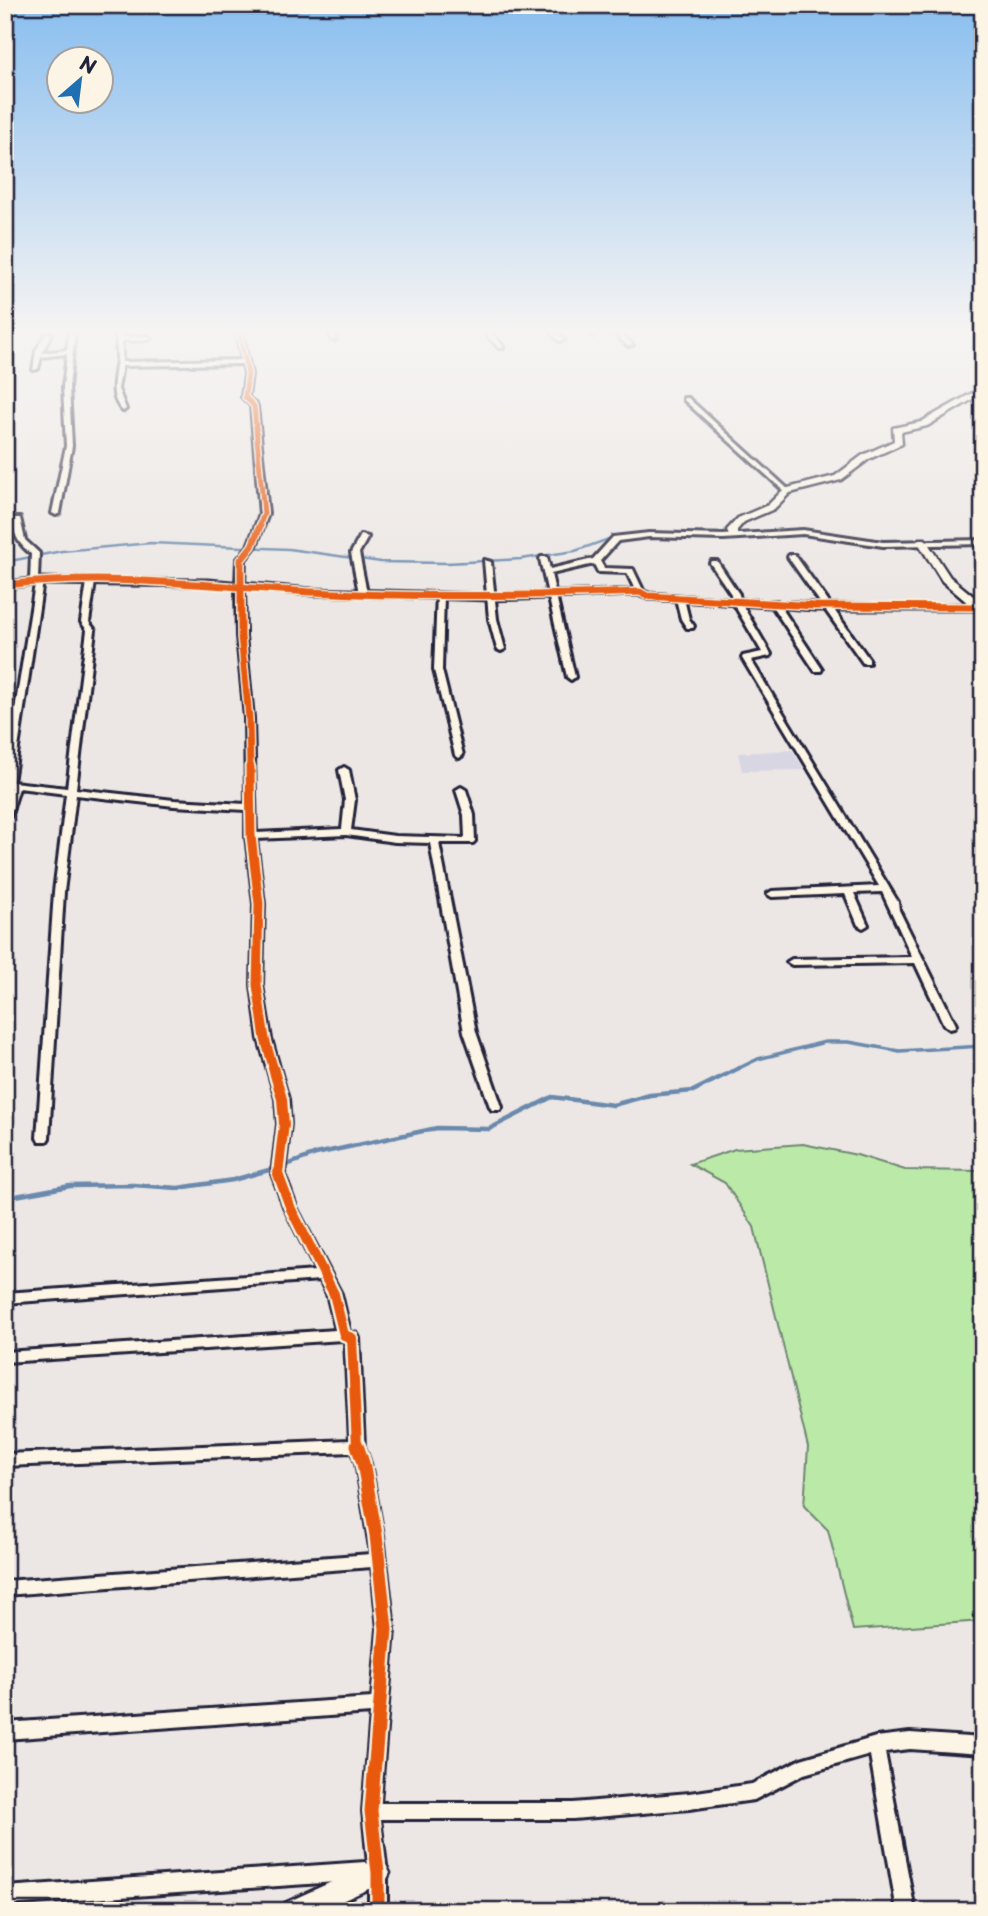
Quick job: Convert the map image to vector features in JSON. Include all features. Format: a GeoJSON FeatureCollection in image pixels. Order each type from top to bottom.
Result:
{"type":"FeatureCollection","features":[{"type":"Feature","properties":{"kind":"street"},"geometry":{"type":"LineString","coordinates":[[56,513],[69,446],[68,422]]}},
{"type":"Feature","properties":{"kind":"street"},"geometry":{"type":"LineString","coordinates":[[256,422],[264,514],[249,549],[241,560],[240,586],[241,636],[249,718],[251,836],[259,905],[257,985],[265,1039],[282,1099],[284,1124],[278,1167],[323,1275],[334,1294],[344,1335]]}},
{"type":"Feature","properties":{"kind":"street"},"geometry":{"type":"LineString","coordinates":[[712,422],[787,491]]}},
{"type":"Feature","properties":{"kind":"street"},"geometry":{"type":"LineString","coordinates":[[733,533],[740,520],[771,507],[787,491],[838,478],[866,457],[899,442],[897,430],[927,422]]}},
{"type":"Feature","properties":{"kind":"street"},"geometry":{"type":"LineString","coordinates":[[5,817],[37,582],[32,571],[35,556],[20,541],[17,520]]}},
{"type":"Feature","properties":{"kind":"street"},"geometry":{"type":"LineString","coordinates":[[548,572],[596,561],[610,543],[623,537],[803,532],[883,544],[922,541],[983,542]]}},
{"type":"Feature","properties":{"kind":"street"},"geometry":{"type":"LineString","coordinates":[[363,593],[355,556],[364,537]]}},
{"type":"Feature","properties":{"kind":"street"},"geometry":{"type":"LineString","coordinates":[[922,541],[946,579],[981,609]]}},
{"type":"Feature","properties":{"kind":"street"},"geometry":{"type":"LineString","coordinates":[[792,556],[866,661]]}},
{"type":"Feature","properties":{"kind":"street"},"geometry":{"type":"LineString","coordinates":[[544,558],[571,677]]}},
{"type":"Feature","properties":{"kind":"street"},"geometry":{"type":"LineString","coordinates":[[596,561],[601,570],[630,570],[640,593]]}},
{"type":"Feature","properties":{"kind":"street"},"geometry":{"type":"LineString","coordinates":[[487,562],[493,619],[501,649]]}},
{"type":"Feature","properties":{"kind":"street"},"geometry":{"type":"LineString","coordinates":[[714,563],[735,594],[736,601],[767,654],[746,658],[885,889],[950,1026]]}},
{"type":"Feature","properties":{"kind":"street"},"geometry":{"type":"LineString","coordinates":[[5,585],[91,582],[492,597],[640,593],[647,596],[774,603],[981,609]]}},
{"type":"Feature","properties":{"kind":"street"},"geometry":{"type":"LineString","coordinates":[[43,1138],[56,929],[91,630],[85,622],[91,582]]}},
{"type":"Feature","properties":{"kind":"street"},"geometry":{"type":"LineString","coordinates":[[440,595],[438,670],[459,755]]}},
{"type":"Feature","properties":{"kind":"street"},"geometry":{"type":"LineString","coordinates":[[680,598],[690,626]]}},
{"type":"Feature","properties":{"kind":"street"},"geometry":{"type":"LineString","coordinates":[[774,603],[818,669]]}},
{"type":"Feature","properties":{"kind":"street"},"geometry":{"type":"LineString","coordinates":[[344,770],[350,800],[346,832]]}},
{"type":"Feature","properties":{"kind":"street"},"geometry":{"type":"LineString","coordinates":[[10,784],[174,803],[250,807]]}},
{"type":"Feature","properties":{"kind":"street"},"geometry":{"type":"LineString","coordinates":[[251,836],[346,832],[395,839],[471,839],[469,815],[461,790]]}},
{"type":"Feature","properties":{"kind":"street"},"geometry":{"type":"LineString","coordinates":[[435,840],[470,1032],[496,1107]]}},
{"type":"Feature","properties":{"kind":"street"},"geometry":{"type":"LineString","coordinates":[[772,894],[885,889]]}},
{"type":"Feature","properties":{"kind":"street"},"geometry":{"type":"LineString","coordinates":[[848,890],[863,925]]}},
{"type":"Feature","properties":{"kind":"street"},"geometry":{"type":"LineString","coordinates":[[792,962],[917,960]]}},
{"type":"Feature","properties":{"kind":"street"},"geometry":{"type":"LineString","coordinates":[[5,1298],[323,1275]]}},
{"type":"Feature","properties":{"kind":"street"},"geometry":{"type":"LineString","coordinates":[[5,1357],[344,1335],[352,1338],[356,1446],[363,1463],[379,1560],[386,1629],[371,1811],[378,1872],[378,1911]]}},
{"type":"Feature","properties":{"kind":"street"},"geometry":{"type":"LineString","coordinates":[[5,1460],[356,1446]]}},
{"type":"Feature","properties":{"kind":"street"},"geometry":{"type":"LineString","coordinates":[[5,1588],[379,1560]]}},
{"type":"Feature","properties":{"kind":"street"},"geometry":{"type":"LineString","coordinates":[[5,1731],[379,1705]]}},
{"type":"Feature","properties":{"kind":"street"},"geometry":{"type":"LineString","coordinates":[[371,1811],[573,1811],[702,1799],[754,1792],[801,1767],[876,1745],[910,1741],[983,1746]]}},
{"type":"Feature","properties":{"kind":"street"},"geometry":{"type":"LineString","coordinates":[[876,1745],[906,1911]]}},
{"type":"Feature","properties":{"kind":"street"},"geometry":{"type":"LineString","coordinates":[[5,1896],[378,1872]]}},
{"type":"Feature","properties":{"kind":"street"},"geometry":{"type":"LineString","coordinates":[[293,1911],[378,1872]]}},
{"type":"Feature","properties":{"kind":"shaded area"},"geometry":{"type":"Polygon","coordinates":[[[792,750],[805,770],[742,771],[738,753],[792,750]]]}},
{"type":"Feature","properties":{"kind":"green space"},"geometry":{"type":"Polygon","coordinates":[[[803,1144],[857,1155],[905,1170],[983,1171],[983,1621],[853,1630],[828,1530],[804,1506],[808,1447],[754,1227],[725,1183],[690,1164],[735,1149],[803,1144]]]}},
{"type":"Feature","properties":{"kind":"waterway"},"geometry":{"type":"LineString","coordinates":[[5,562],[62,551],[151,543],[289,549],[381,562],[447,563],[521,559],[575,551],[620,535],[793,531]]}},
{"type":"Feature","properties":{"kind":"waterway"},"geometry":{"type":"LineString","coordinates":[[898,542],[942,541]]}},
{"type":"Feature","properties":{"kind":"waterway"},"geometry":{"type":"LineString","coordinates":[[735,1070],[758,1059],[825,1042],[849,1042],[899,1051],[983,1046]]}},
{"type":"Feature","properties":{"kind":"waterway"},"geometry":{"type":"LineString","coordinates":[[735,1070],[739,1068]]}},
{"type":"Feature","properties":{"kind":"waterway"},"geometry":{"type":"LineString","coordinates":[[284,1166],[316,1154],[437,1128],[489,1129],[552,1097],[613,1105],[650,1095],[693,1091],[735,1070]]}},
{"type":"Feature","properties":{"kind":"waterway"},"geometry":{"type":"LineString","coordinates":[[5,1198],[70,1186],[133,1185],[178,1188],[233,1180],[276,1168]]}},
{"type":"Feature","properties":{"kind":"cycle path"},"geometry":{"type":"LineString","coordinates":[[256,422],[264,514],[252,546],[241,560],[240,586],[241,636],[249,718],[251,836],[259,904],[257,985],[265,1039],[282,1099],[284,1124],[278,1174],[291,1209],[334,1294],[344,1335],[352,1338],[357,1446],[363,1463],[376,1535],[386,1629],[371,1811],[378,1873],[378,1911]]}},
{"type":"Feature","properties":{"kind":"cycle path"},"geometry":{"type":"LineString","coordinates":[[5,585],[39,581],[209,583],[312,592],[492,597],[640,592],[647,596],[815,606],[983,607]]}}]}
